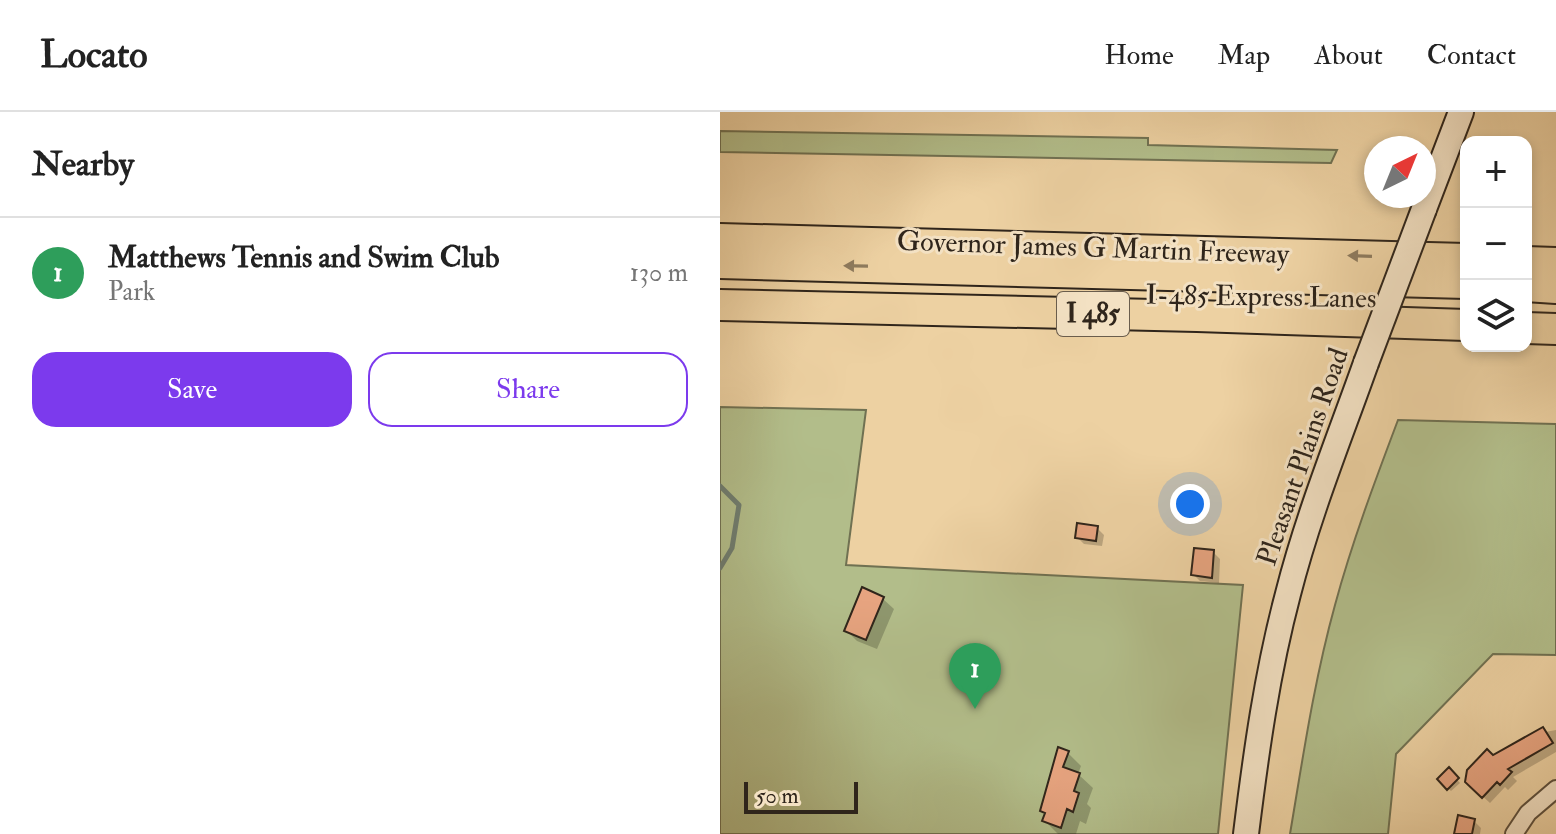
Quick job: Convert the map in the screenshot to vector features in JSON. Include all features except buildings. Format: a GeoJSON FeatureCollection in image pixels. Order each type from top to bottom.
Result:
{"type":"FeatureCollection","features":[{"type":"Feature","properties":{"kind":"highway","name":"Governor James G Martin Freeway"},"geometry":{"type":"LineString","coordinates":[[720,239],[1460,259]]}},
{"type":"Feature","properties":{"kind":"highway"},"geometry":{"type":"LineString","coordinates":[[720,261],[861,242]]}},
{"type":"Feature","properties":{"kind":"highway","name":"I-485 Express Lanes"},"geometry":{"type":"LineString","coordinates":[[720,261],[1460,283]]}},
{"type":"Feature","properties":{"kind":"highway"},"geometry":{"type":"LineString","coordinates":[[1532,262],[1556,263]]}},
{"type":"Feature","properties":{"kind":"highway","name":"I-485 Express Lanes"},"geometry":{"type":"LineString","coordinates":[[720,285],[1460,304]]}},
{"type":"Feature","properties":{"kind":"highway"},"geometry":{"type":"LineString","coordinates":[[1532,286],[1556,288]]}},
{"type":"Feature","properties":{"kind":"highway"},"geometry":{"type":"LineString","coordinates":[[1267,297],[1460,323]]}},
{"type":"Feature","properties":{"kind":"highway","name":"I 485"},"geometry":{"type":"LineString","coordinates":[[720,305],[1460,324]]}},
{"type":"Feature","properties":{"kind":"highway"},"geometry":{"type":"LineString","coordinates":[[1532,307],[1556,308]]}},
{"type":"Feature","properties":{"kind":"highway"},"geometry":{"type":"LineString","coordinates":[[1532,328],[1556,329]]}},
{"type":"Feature","properties":{"kind":"street","name":"Pleasant Plains Road"},"geometry":{"type":"LineString","coordinates":[[1246,834],[1260,716],[1288,592],[1366,363],[1461,112]]}},
{"type":"Feature","properties":{"kind":"street"},"geometry":{"type":"LineString","coordinates":[[1514,834],[1528,813],[1556,789]]}},
{"type":"Feature","properties":{"kind":"green space"},"geometry":{"type":"Polygon","coordinates":[[[720,131],[1148,138],[1148,145],[1337,150],[1331,163],[720,152],[720,131]]]}},
{"type":"Feature","properties":{"kind":"green space"},"geometry":{"type":"Polygon","coordinates":[[[720,407],[866,410],[846,565],[1243,585],[1218,834],[720,834],[720,407]]]}},
{"type":"Feature","properties":{"kind":"green space"},"geometry":{"type":"Polygon","coordinates":[[[1398,420],[1556,424],[1556,655],[1493,654],[1396,754],[1388,834],[1290,834],[1315,691],[1335,605],[1356,535],[1398,420]]]}},
{"type":"Feature","properties":{"kind":"waterway"},"geometry":{"type":"LineString","coordinates":[[720,486],[739,505],[732,548],[720,568]]}},
{"type":"Feature","properties":{"kind":"place","name":"Matthews Tennis and Swim Club"},"geometry":{"type":"Point","coordinates":[975,709]}}]}
